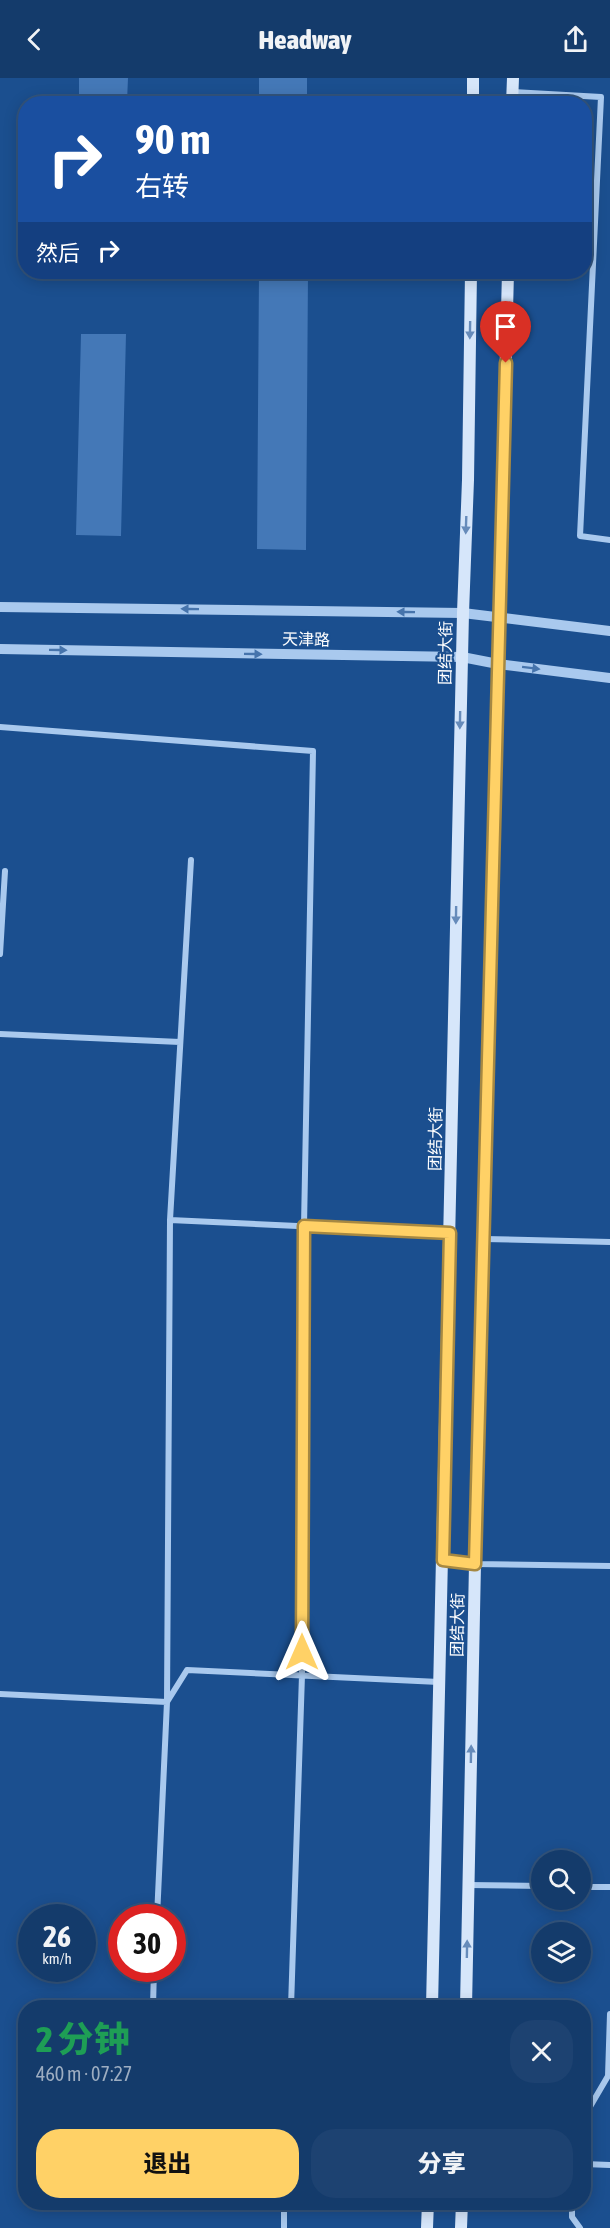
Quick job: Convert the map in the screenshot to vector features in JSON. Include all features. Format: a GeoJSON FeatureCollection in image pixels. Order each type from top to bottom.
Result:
{"type":"FeatureCollection","features":[{"type":"Feature","properties":{"kind":"main road"},"geometry":{"type":"LineString","coordinates":[[473,96],[474,78]]}},
{"type":"Feature","properties":{"kind":"main road"},"geometry":{"type":"LineString","coordinates":[[513,78],[513,96]]}},
{"type":"Feature","properties":{"kind":"main road","name":"团结大街"},"geometry":{"type":"LineString","coordinates":[[432,2000],[471,279]]}},
{"type":"Feature","properties":{"kind":"main road","name":"团结大街"},"geometry":{"type":"LineString","coordinates":[[466,2000],[508,279]]}},
{"type":"Feature","properties":{"kind":"main road"},"geometry":{"type":"LineString","coordinates":[[427,2228],[428,2210]]}},
{"type":"Feature","properties":{"kind":"main road"},"geometry":{"type":"LineString","coordinates":[[461,2228],[462,2210]]}},
{"type":"Feature","properties":{"kind":"street"},"geometry":{"type":"LineString","coordinates":[[592,97],[601,97],[580,536],[610,540]]}},
{"type":"Feature","properties":{"kind":"street","name":"天津路"},"geometry":{"type":"LineString","coordinates":[[0,607],[463,613],[610,631]]}},
{"type":"Feature","properties":{"kind":"street","name":"天津路"},"geometry":{"type":"LineString","coordinates":[[0,649],[462,657],[498,664],[610,678]]}},
{"type":"Feature","properties":{"kind":"street"},"geometry":{"type":"LineString","coordinates":[[0,727],[313,751],[304,1226],[302,1676],[291,2000]]}},
{"type":"Feature","properties":{"kind":"street"},"geometry":{"type":"LineString","coordinates":[[158,1904],[167,1702],[170,1220],[191,860]]}},
{"type":"Feature","properties":{"kind":"street"},"geometry":{"type":"LineString","coordinates":[[0,954],[5,871]]}},
{"type":"Feature","properties":{"kind":"street"},"geometry":{"type":"LineString","coordinates":[[0,1034],[180,1042]]}},
{"type":"Feature","properties":{"kind":"street"},"geometry":{"type":"LineString","coordinates":[[170,1220],[450,1233]]}},
{"type":"Feature","properties":{"kind":"street"},"geometry":{"type":"LineString","coordinates":[[483,1239],[610,1242]]}},
{"type":"Feature","properties":{"kind":"street"},"geometry":{"type":"LineString","coordinates":[[443,1560],[475,1564],[610,1566]]}},
{"type":"Feature","properties":{"kind":"street"},"geometry":{"type":"LineString","coordinates":[[167,1702],[187,1670],[440,1682]]}},
{"type":"Feature","properties":{"kind":"street"},"geometry":{"type":"LineString","coordinates":[[0,1694],[167,1702]]}},
{"type":"Feature","properties":{"kind":"street"},"geometry":{"type":"LineString","coordinates":[[468,1885],[531,1886]]}},
{"type":"Feature","properties":{"kind":"street"},"geometry":{"type":"LineString","coordinates":[[591,1887],[610,1887]]}},
{"type":"Feature","properties":{"kind":"street"},"geometry":{"type":"LineString","coordinates":[[153,2000],[154,1982]]}},
{"type":"Feature","properties":{"kind":"street"},"geometry":{"type":"LineString","coordinates":[[591,2104],[608,2076],[610,2014]]}},
{"type":"Feature","properties":{"kind":"street"},"geometry":{"type":"LineString","coordinates":[[591,2164],[610,2165]]}},
{"type":"Feature","properties":{"kind":"street"},"geometry":{"type":"LineString","coordinates":[[284,2210],[284,2228]]}},
{"type":"Feature","properties":{"kind":"street"},"geometry":{"type":"LineString","coordinates":[[572,2210],[572,2217],[580,2228]]}},
{"type":"Feature","properties":{"kind":"building"},"geometry":{"type":"Polygon","coordinates":[[[79,78],[128,78],[127,96],[79,96],[79,78]]]}},
{"type":"Feature","properties":{"kind":"building"},"geometry":{"type":"Polygon","coordinates":[[[259,78],[307,78],[307,96],[259,96],[259,78]]]}},
{"type":"Feature","properties":{"kind":"building"},"geometry":{"type":"Polygon","coordinates":[[[259,279],[308,279],[306,550],[257,549],[259,279]]]}},
{"type":"Feature","properties":{"kind":"building"},"geometry":{"type":"Polygon","coordinates":[[[81,334],[126,334],[121,536],[76,535],[81,334]]]}},
{"type":"Feature","properties":{"kind":"route"},"geometry":{"type":"LineString","coordinates":[[302,1652],[304,1226],[450,1233],[443,1560],[475,1564],[506,363]]}}]}
